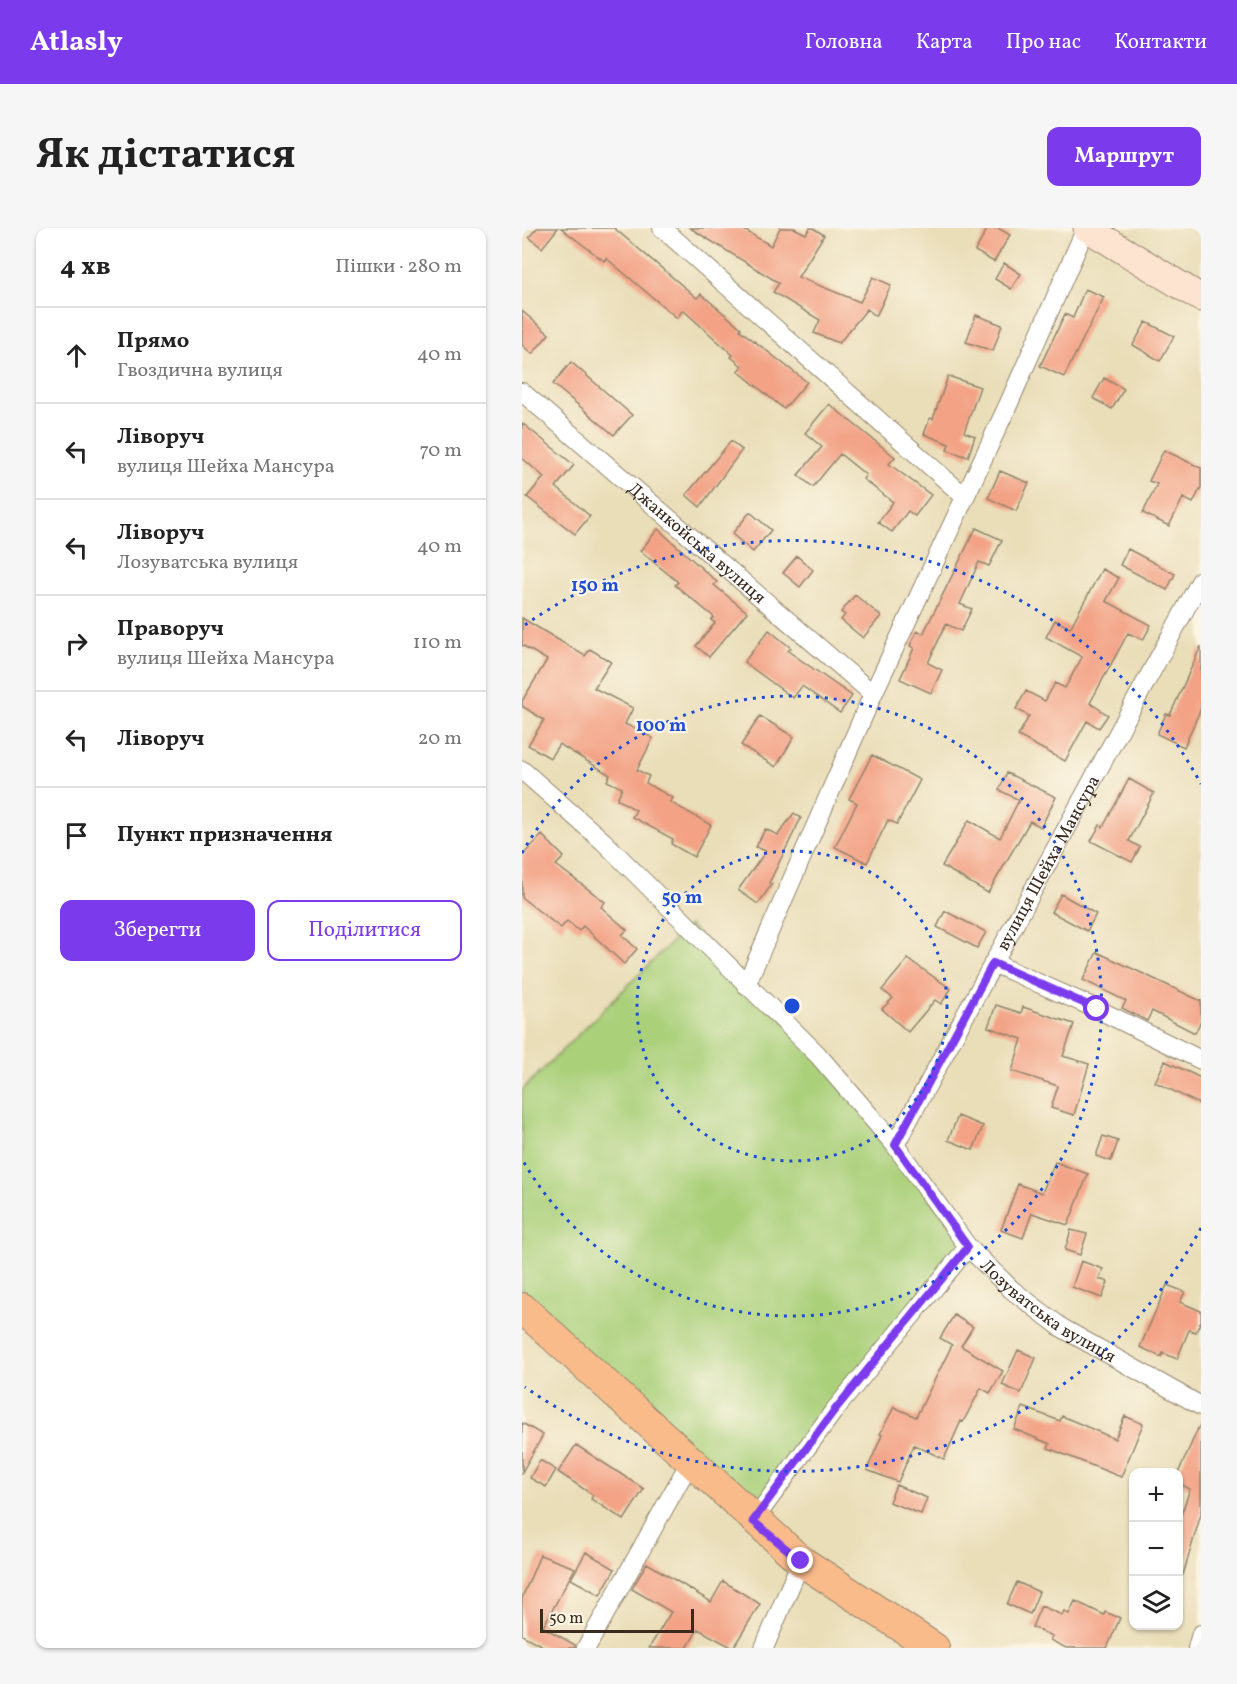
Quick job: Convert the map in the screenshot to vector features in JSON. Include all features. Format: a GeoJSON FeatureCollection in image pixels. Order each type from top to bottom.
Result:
{"type":"FeatureCollection","features":[{"type":"Feature","properties":{"kind":"main road"},"geometry":{"type":"LineString","coordinates":[[1086,228],[1201,298]]}},
{"type":"Feature","properties":{"kind":"main road"},"geometry":{"type":"LineString","coordinates":[[522,1308],[753,1521],[801,1561],[934,1648]]}},
{"type":"Feature","properties":{"kind":"street"},"geometry":{"type":"LineString","coordinates":[[662,228],[964,496]]}},
{"type":"Feature","properties":{"kind":"street"},"geometry":{"type":"LineString","coordinates":[[746,985],[873,693],[1009,403],[1086,228]]}},
{"type":"Feature","properties":{"kind":"street","name":"Джанкойська вулиця"},"geometry":{"type":"LineString","coordinates":[[522,392],[873,693]]}},
{"type":"Feature","properties":{"kind":"street","name":"вулиця Шейха Мансура"},"geometry":{"type":"LineString","coordinates":[[895,1145],[1201,580]]}},
{"type":"Feature","properties":{"kind":"street","name":"Лозуватська вулиця"},"geometry":{"type":"LineString","coordinates":[[522,770],[604,842],[818,1055],[895,1145],[968,1247],[1012,1290],[1040,1313],[1201,1406]]}},
{"type":"Feature","properties":{"kind":"street"},"geometry":{"type":"LineString","coordinates":[[993,963],[1097,1009],[1201,1060]]}},
{"type":"Feature","properties":{"kind":"street"},"geometry":{"type":"LineString","coordinates":[[753,1521],[833,1412],[968,1247]]}},
{"type":"Feature","properties":{"kind":"street"},"geometry":{"type":"LineString","coordinates":[[586,1648],[690,1462]]}},
{"type":"Feature","properties":{"kind":"street"},"geometry":{"type":"LineString","coordinates":[[764,1648],[801,1561]]}},
{"type":"Feature","properties":{"kind":"street"},"geometry":{"type":"LineString","coordinates":[[1197,1648],[1201,1634]]}},
{"type":"Feature","properties":{"kind":"green space"},"geometry":{"type":"Polygon","coordinates":[[[689,925],[818,1055],[968,1247],[753,1521],[522,1308],[522,1090],[689,925]]]}},
{"type":"Feature","properties":{"kind":"building"},"geometry":{"type":"Polygon","coordinates":[[[537,228],[558,228],[542,248],[529,237],[537,228]]]}},
{"type":"Feature","properties":{"kind":"building"},"geometry":{"type":"Polygon","coordinates":[[[561,228],[614,228],[697,298],[701,294],[741,328],[740,330],[807,382],[784,409],[738,371],[742,366],[731,357],[733,355],[683,310],[677,318],[606,258],[604,261],[561,228]]]}},
{"type":"Feature","properties":{"kind":"building"},"geometry":{"type":"Polygon","coordinates":[[[690,228],[741,228],[771,246],[780,228],[794,228],[806,234],[810,228],[813,228],[824,235],[798,277],[860,302],[873,277],[891,285],[876,316],[867,309],[839,343],[814,333],[820,320],[773,292],[779,283],[690,228]]]}},
{"type":"Feature","properties":{"kind":"building"},"geometry":{"type":"Polygon","coordinates":[[[988,228],[998,228],[1010,235],[994,262],[975,251],[988,228]]]}},
{"type":"Feature","properties":{"kind":"building"},"geometry":{"type":"Polygon","coordinates":[[[1004,263],[1021,274],[1011,289],[995,279],[1004,263]]]}},
{"type":"Feature","properties":{"kind":"building"},"geometry":{"type":"Polygon","coordinates":[[[1085,289],[1104,297],[1064,377],[1040,366],[1065,314],[1073,318],[1085,289]]]}},
{"type":"Feature","properties":{"kind":"building"},"geometry":{"type":"Polygon","coordinates":[[[522,311],[549,334],[532,354],[522,345],[522,311]]]}},
{"type":"Feature","properties":{"kind":"building"},"geometry":{"type":"Polygon","coordinates":[[[976,315],[1002,325],[993,351],[966,342],[976,315]]]}},
{"type":"Feature","properties":{"kind":"building"},"geometry":{"type":"Polygon","coordinates":[[[1146,322],[1174,336],[1160,361],[1133,345],[1146,322]]]}},
{"type":"Feature","properties":{"kind":"building"},"geometry":{"type":"Polygon","coordinates":[[[571,362],[632,415],[614,435],[553,384],[571,362]]]}},
{"type":"Feature","properties":{"kind":"building"},"geometry":{"type":"Polygon","coordinates":[[[948,376],[980,387],[964,432],[975,436],[968,457],[947,450],[949,444],[924,434],[930,418],[933,419],[948,376]]]}},
{"type":"Feature","properties":{"kind":"building"},"geometry":{"type":"Polygon","coordinates":[[[1104,378],[1124,389],[1112,409],[1093,398],[1104,378]]]}},
{"type":"Feature","properties":{"kind":"building"},"geometry":{"type":"Polygon","coordinates":[[[829,404],[895,457],[889,464],[931,495],[915,516],[908,511],[892,532],[878,522],[893,502],[863,479],[866,475],[840,454],[813,487],[798,475],[822,447],[805,433],[829,404]]]}},
{"type":"Feature","properties":{"kind":"building"},"geometry":{"type":"Polygon","coordinates":[[[522,423],[574,465],[556,487],[590,516],[575,534],[527,497],[544,477],[522,458],[522,423]]]}},
{"type":"Feature","properties":{"kind":"building"},"geometry":{"type":"Polygon","coordinates":[[[731,441],[742,450],[700,507],[686,495],[731,441]]]}},
{"type":"Feature","properties":{"kind":"building"},"geometry":{"type":"Polygon","coordinates":[[[1164,450],[1201,468],[1201,487],[1193,503],[1183,498],[1169,526],[1143,513],[1157,484],[1149,481],[1164,450]]]}},
{"type":"Feature","properties":{"kind":"building"},"geometry":{"type":"Polygon","coordinates":[[[1000,471],[1029,483],[1016,511],[988,498],[1000,471]]]}},
{"type":"Feature","properties":{"kind":"building"},"geometry":{"type":"Polygon","coordinates":[[[750,512],[771,530],[753,552],[732,534],[750,512]]]}},
{"type":"Feature","properties":{"kind":"building"},"geometry":{"type":"Polygon","coordinates":[[[976,528],[1002,540],[989,566],[979,562],[960,604],[972,609],[961,631],[946,624],[928,663],[942,670],[931,693],[900,679],[914,648],[910,646],[917,631],[923,634],[976,528]]]}},
{"type":"Feature","properties":{"kind":"building"},"geometry":{"type":"Polygon","coordinates":[[[658,529],[717,582],[714,585],[747,612],[709,657],[696,646],[715,623],[711,620],[714,617],[675,585],[678,582],[640,551],[658,529]]]}},
{"type":"Feature","properties":{"kind":"building"},"geometry":{"type":"Polygon","coordinates":[[[1128,549],[1175,574],[1167,590],[1120,565],[1128,549]]]}},
{"type":"Feature","properties":{"kind":"building"},"geometry":{"type":"Polygon","coordinates":[[[797,556],[813,570],[800,587],[783,573],[797,556]]]}},
{"type":"Feature","properties":{"kind":"building"},"geometry":{"type":"Polygon","coordinates":[[[1102,569],[1119,578],[1106,601],[1151,625],[1143,640],[1128,633],[1090,703],[1108,715],[1099,728],[1087,721],[1065,761],[1018,736],[1029,716],[1016,709],[1026,691],[1045,701],[1055,683],[1065,688],[1082,657],[1046,637],[1055,620],[1070,628],[1102,569]]]}},
{"type":"Feature","properties":{"kind":"building"},"geometry":{"type":"Polygon","coordinates":[[[855,595],[881,616],[863,638],[841,620],[845,615],[841,612],[855,595]]]}},
{"type":"Feature","properties":{"kind":"building"},"geometry":{"type":"Polygon","coordinates":[[[522,618],[585,656],[590,649],[611,662],[594,688],[633,708],[625,724],[653,738],[637,770],[649,776],[646,783],[673,798],[670,802],[711,825],[694,857],[671,844],[673,839],[632,817],[636,810],[617,799],[622,788],[607,781],[610,775],[559,744],[550,758],[528,745],[544,720],[522,706],[522,701],[547,660],[522,645],[522,618]]]}},
{"type":"Feature","properties":{"kind":"building"},"geometry":{"type":"Polygon","coordinates":[[[769,630],[791,648],[788,651],[852,696],[840,713],[802,686],[793,698],[744,662],[769,630]]]}},
{"type":"Feature","properties":{"kind":"building"},"geometry":{"type":"Polygon","coordinates":[[[1201,646],[1201,708],[1184,747],[1157,734],[1166,714],[1170,715],[1201,646]]]}},
{"type":"Feature","properties":{"kind":"building"},"geometry":{"type":"Polygon","coordinates":[[[760,716],[794,737],[776,767],[741,745],[760,716]]]}},
{"type":"Feature","properties":{"kind":"building"},"geometry":{"type":"Polygon","coordinates":[[[872,755],[920,780],[897,824],[888,820],[867,863],[835,847],[857,803],[849,799],[872,755]]]}},
{"type":"Feature","properties":{"kind":"building"},"geometry":{"type":"Polygon","coordinates":[[[1007,773],[1056,797],[1041,827],[1030,821],[988,893],[942,866],[969,820],[1000,838],[1019,800],[999,790],[1007,773]]]}},
{"type":"Feature","properties":{"kind":"building"},"geometry":{"type":"Polygon","coordinates":[[[1129,779],[1154,793],[1129,841],[1140,847],[1132,862],[1091,841],[1100,825],[1103,827],[1129,779]]]}},
{"type":"Feature","properties":{"kind":"building"},"geometry":{"type":"Polygon","coordinates":[[[794,813],[801,818],[769,883],[772,884],[758,904],[738,890],[766,851],[756,847],[765,829],[778,835],[794,813]]]}},
{"type":"Feature","properties":{"kind":"building"},"geometry":{"type":"Polygon","coordinates":[[[542,835],[564,857],[556,865],[605,902],[601,907],[627,930],[622,935],[637,949],[624,964],[583,926],[579,931],[567,921],[561,928],[522,898],[522,856],[542,835]]]}},
{"type":"Feature","properties":{"kind":"building"},"geometry":{"type":"Polygon","coordinates":[[[1061,894],[1096,914],[1087,931],[1051,912],[1061,894]]]}},
{"type":"Feature","properties":{"kind":"building"},"geometry":{"type":"Polygon","coordinates":[[[945,911],[986,932],[977,948],[937,927],[945,911]]]}},
{"type":"Feature","properties":{"kind":"building"},"geometry":{"type":"Polygon","coordinates":[[[1097,952],[1201,1001],[1201,1021],[1195,1033],[1152,1011],[1147,1021],[1122,1008],[1126,1001],[1083,980],[1097,952]]]}},
{"type":"Feature","properties":{"kind":"building"},"geometry":{"type":"Polygon","coordinates":[[[908,959],[951,989],[941,1004],[935,1000],[908,1032],[882,1009],[893,998],[882,990],[908,959]]]}},
{"type":"Feature","properties":{"kind":"building"},"geometry":{"type":"Polygon","coordinates":[[[996,1005],[1021,1013],[1023,1007],[1074,1024],[1063,1056],[1089,1064],[1074,1115],[1051,1108],[1058,1086],[1012,1071],[1022,1039],[988,1027],[996,1005]]]}},
{"type":"Feature","properties":{"kind":"building"},"geometry":{"type":"Polygon","coordinates":[[[1165,1061],[1201,1078],[1201,1105],[1155,1082],[1165,1061]]]}},
{"type":"Feature","properties":{"kind":"building"},"geometry":{"type":"Polygon","coordinates":[[[958,1116],[983,1126],[973,1150],[948,1140],[958,1116]]]}},
{"type":"Feature","properties":{"kind":"building"},"geometry":{"type":"Polygon","coordinates":[[[1103,1136],[1118,1141],[1111,1161],[1096,1156],[1103,1136]]]}},
{"type":"Feature","properties":{"kind":"building"},"geometry":{"type":"Polygon","coordinates":[[[1055,1162],[1088,1174],[1068,1225],[1032,1213],[1023,1238],[1001,1230],[1018,1184],[1042,1193],[1055,1162]]]}},
{"type":"Feature","properties":{"kind":"building"},"geometry":{"type":"Polygon","coordinates":[[[1071,1230],[1087,1234],[1080,1255],[1065,1250],[1071,1230]]]}},
{"type":"Feature","properties":{"kind":"building"},"geometry":{"type":"Polygon","coordinates":[[[1081,1261],[1103,1269],[1099,1279],[1108,1282],[1102,1298],[1072,1287],[1081,1261]]]}},
{"type":"Feature","properties":{"kind":"building"},"geometry":{"type":"Polygon","coordinates":[[[1167,1285],[1185,1292],[1180,1302],[1201,1311],[1201,1321],[1196,1332],[1189,1330],[1177,1359],[1163,1353],[1161,1357],[1140,1347],[1167,1285]]]}},
{"type":"Feature","properties":{"kind":"building"},"geometry":{"type":"Polygon","coordinates":[[[954,1315],[973,1327],[961,1346],[1003,1371],[990,1393],[981,1388],[963,1422],[961,1421],[944,1459],[914,1445],[898,1482],[867,1470],[882,1435],[880,1434],[894,1407],[916,1417],[952,1345],[940,1338],[954,1315]]]}},
{"type":"Feature","properties":{"kind":"building"},"geometry":{"type":"Polygon","coordinates":[[[1018,1350],[1036,1358],[1021,1393],[1002,1385],[1018,1350]]]}},
{"type":"Feature","properties":{"kind":"building"},"geometry":{"type":"Polygon","coordinates":[[[1023,1407],[1060,1421],[1062,1416],[1115,1439],[1125,1416],[1143,1424],[1121,1477],[1048,1448],[1050,1444],[1014,1429],[1023,1407]]]}},
{"type":"Feature","properties":{"kind":"building"},"geometry":{"type":"Polygon","coordinates":[[[1201,1422],[1201,1514],[1183,1575],[1183,1509],[1190,1489],[1183,1485],[1183,1468],[1180,1468],[1201,1422]]]}},
{"type":"Feature","properties":{"kind":"building"},"geometry":{"type":"Polygon","coordinates":[[[522,1423],[543,1435],[522,1472],[522,1423]]]}},
{"type":"Feature","properties":{"kind":"building"},"geometry":{"type":"Polygon","coordinates":[[[576,1445],[644,1489],[624,1520],[591,1499],[593,1495],[558,1472],[576,1445]]]}},
{"type":"Feature","properties":{"kind":"building"},"geometry":{"type":"Polygon","coordinates":[[[540,1460],[556,1470],[546,1487],[530,1478],[540,1460]]]}},
{"type":"Feature","properties":{"kind":"building"},"geometry":{"type":"Polygon","coordinates":[[[896,1485],[927,1498],[921,1514],[889,1502],[896,1485]]]}},
{"type":"Feature","properties":{"kind":"building"},"geometry":{"type":"Polygon","coordinates":[[[586,1552],[615,1569],[600,1595],[571,1579],[586,1552]]]}},
{"type":"Feature","properties":{"kind":"building"},"geometry":{"type":"Polygon","coordinates":[[[540,1555],[575,1568],[543,1627],[575,1645],[575,1648],[546,1648],[522,1635],[522,1598],[540,1555]]]}},
{"type":"Feature","properties":{"kind":"building"},"geometry":{"type":"Polygon","coordinates":[[[647,1563],[711,1602],[723,1581],[760,1604],[733,1648],[698,1629],[687,1648],[649,1648],[671,1612],[632,1589],[647,1563]]]}},
{"type":"Feature","properties":{"kind":"building"},"geometry":{"type":"Polygon","coordinates":[[[1017,1582],[1039,1592],[1030,1614],[1007,1604],[1017,1582]]]}},
{"type":"Feature","properties":{"kind":"building"},"geometry":{"type":"Polygon","coordinates":[[[1075,1601],[1104,1615],[1105,1612],[1120,1618],[1107,1648],[1066,1648],[1050,1640],[1052,1636],[1032,1627],[1041,1606],[1062,1615],[1064,1611],[1069,1614],[1075,1601]]]}},
{"type":"Feature","properties":{"kind":"route"},"geometry":{"type":"LineString","coordinates":[[801,1561],[753,1521],[833,1412],[904,1322],[968,1247],[918,1181],[895,1145],[993,963],[1097,1009]]}}]}
